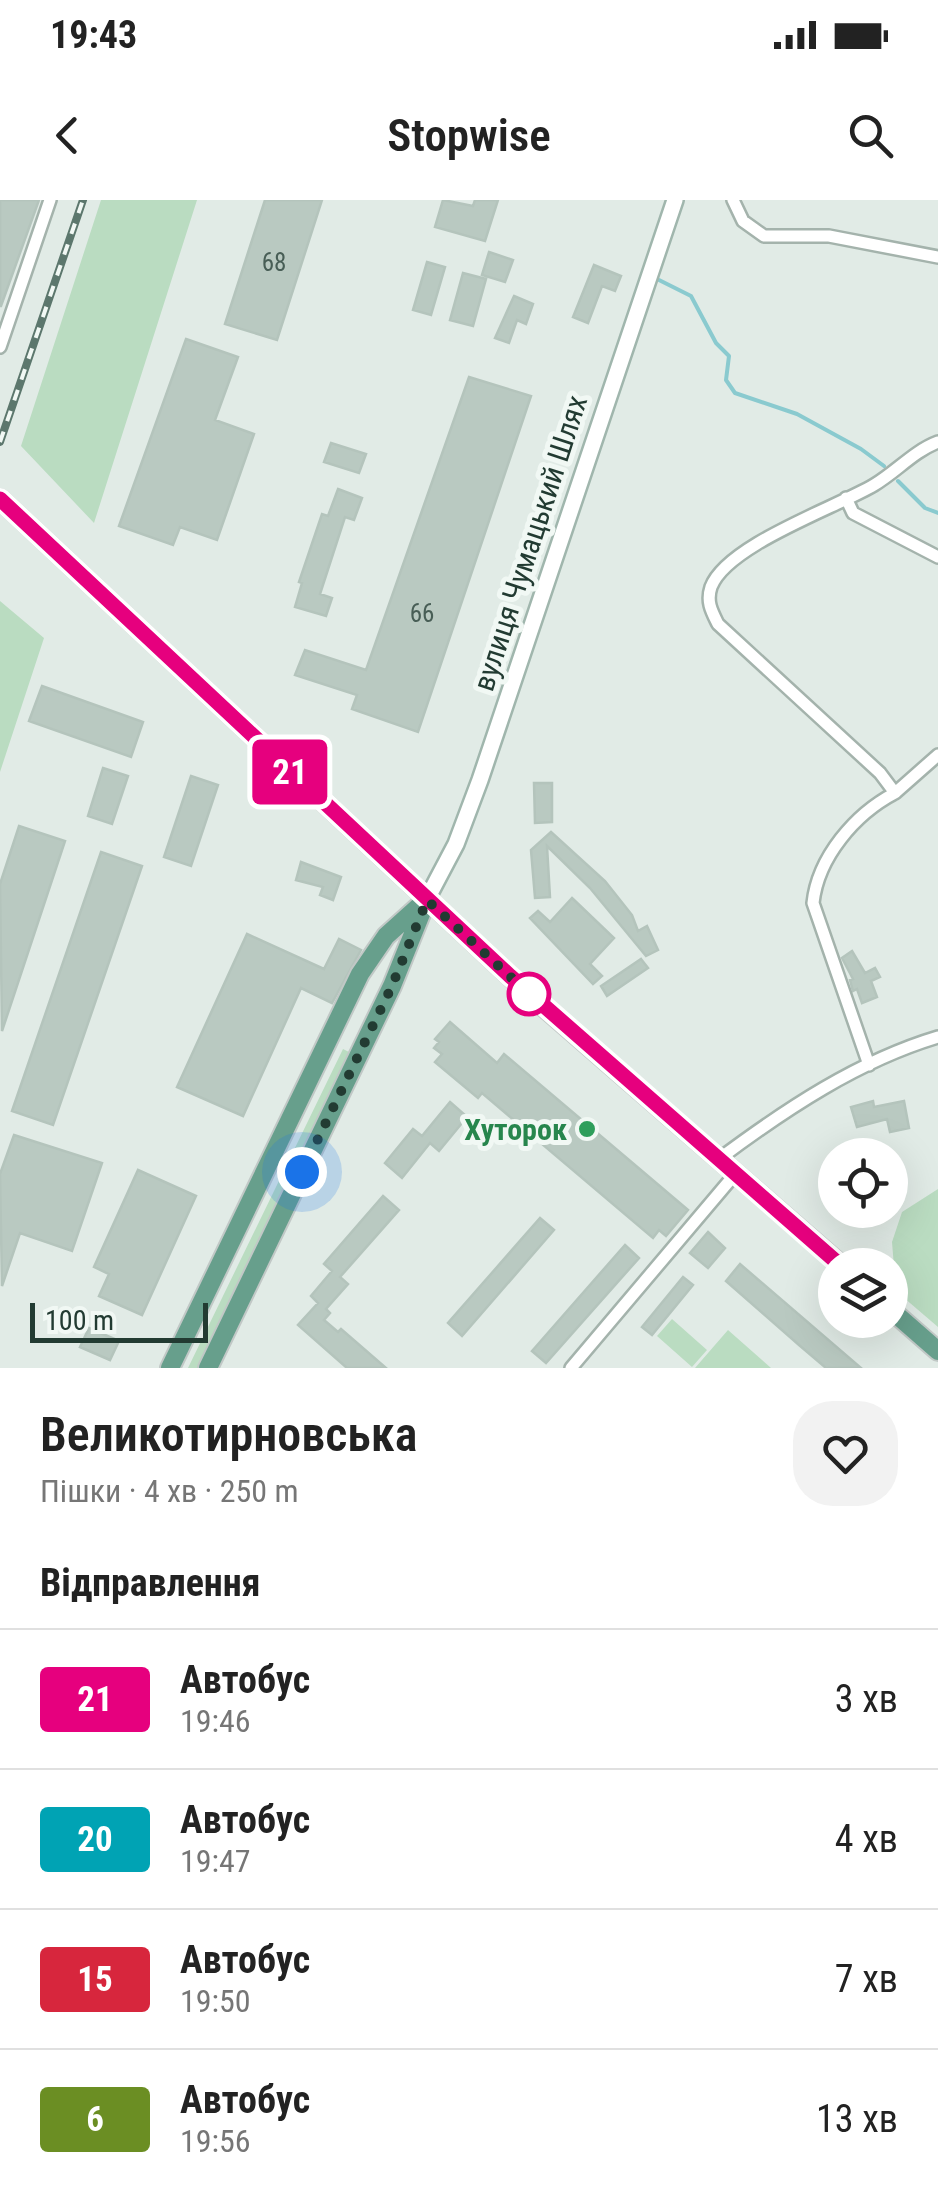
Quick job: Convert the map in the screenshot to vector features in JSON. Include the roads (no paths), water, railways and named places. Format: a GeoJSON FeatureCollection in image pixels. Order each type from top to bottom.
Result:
{"type":"FeatureCollection","features":[{"type":"Feature","properties":{"kind":"main road","name":"вулиця Чумацький Шлях"},"geometry":{"type":"LineString","coordinates":[[208,1368],[456,844],[676,200]]}},
{"type":"Feature","properties":{"kind":"main road"},"geometry":{"type":"LineString","coordinates":[[0,499],[568,1029],[821,1248]]}},
{"type":"Feature","properties":{"kind":"main road","name":"вулиця Чумацький Шлях"},"geometry":{"type":"LineString","coordinates":[[170,1368],[360,974],[386,936],[427,900]]}},
{"type":"Feature","properties":{"kind":"main road"},"geometry":{"type":"LineString","coordinates":[[338,1020],[369,1034]]}},
{"type":"Feature","properties":{"kind":"main road"},"geometry":{"type":"LineString","coordinates":[[908,1325],[938,1351]]}},
{"type":"Feature","properties":{"kind":"street"},"geometry":{"type":"LineString","coordinates":[[0,347],[50,200]]}},
{"type":"Feature","properties":{"kind":"street"},"geometry":{"type":"LineString","coordinates":[[732,200],[743,220],[764,236],[829,236],[938,257]]}},
{"type":"Feature","properties":{"kind":"street"},"geometry":{"type":"LineString","coordinates":[[895,792],[718,624],[709,606],[710,589],[736,557],[872,486],[938,442]]}},
{"type":"Feature","properties":{"kind":"street"},"geometry":{"type":"LineString","coordinates":[[846,498],[853,512],[938,557]]}},
{"type":"Feature","properties":{"kind":"street"},"geometry":{"type":"LineString","coordinates":[[869,1065],[813,903],[815,886],[832,852],[856,820],[938,755]]}},
{"type":"Feature","properties":{"kind":"street"},"geometry":{"type":"LineString","coordinates":[[719,1158],[781,1113],[895,1050],[938,1037]]}},
{"type":"Feature","properties":{"kind":"street"},"geometry":{"type":"LineString","coordinates":[[571,1368],[736,1173]]}},
{"type":"Feature","properties":{"kind":"waterway"},"geometry":{"type":"LineString","coordinates":[[659,280],[691,296],[716,343],[729,356],[726,380],[735,393],[797,414],[884,466]]}},
{"type":"Feature","properties":{"kind":"waterway"},"geometry":{"type":"LineString","coordinates":[[898,481],[925,508],[938,513]]}},
{"type":"Feature","properties":{"kind":"railway"},"geometry":{"type":"LineString","coordinates":[[0,442],[83,200]]}},
{"type":"Feature","properties":{"kind":"place","name":"Хуторок"},"geometry":{"type":"Point","coordinates":[587,1129]}}]}
